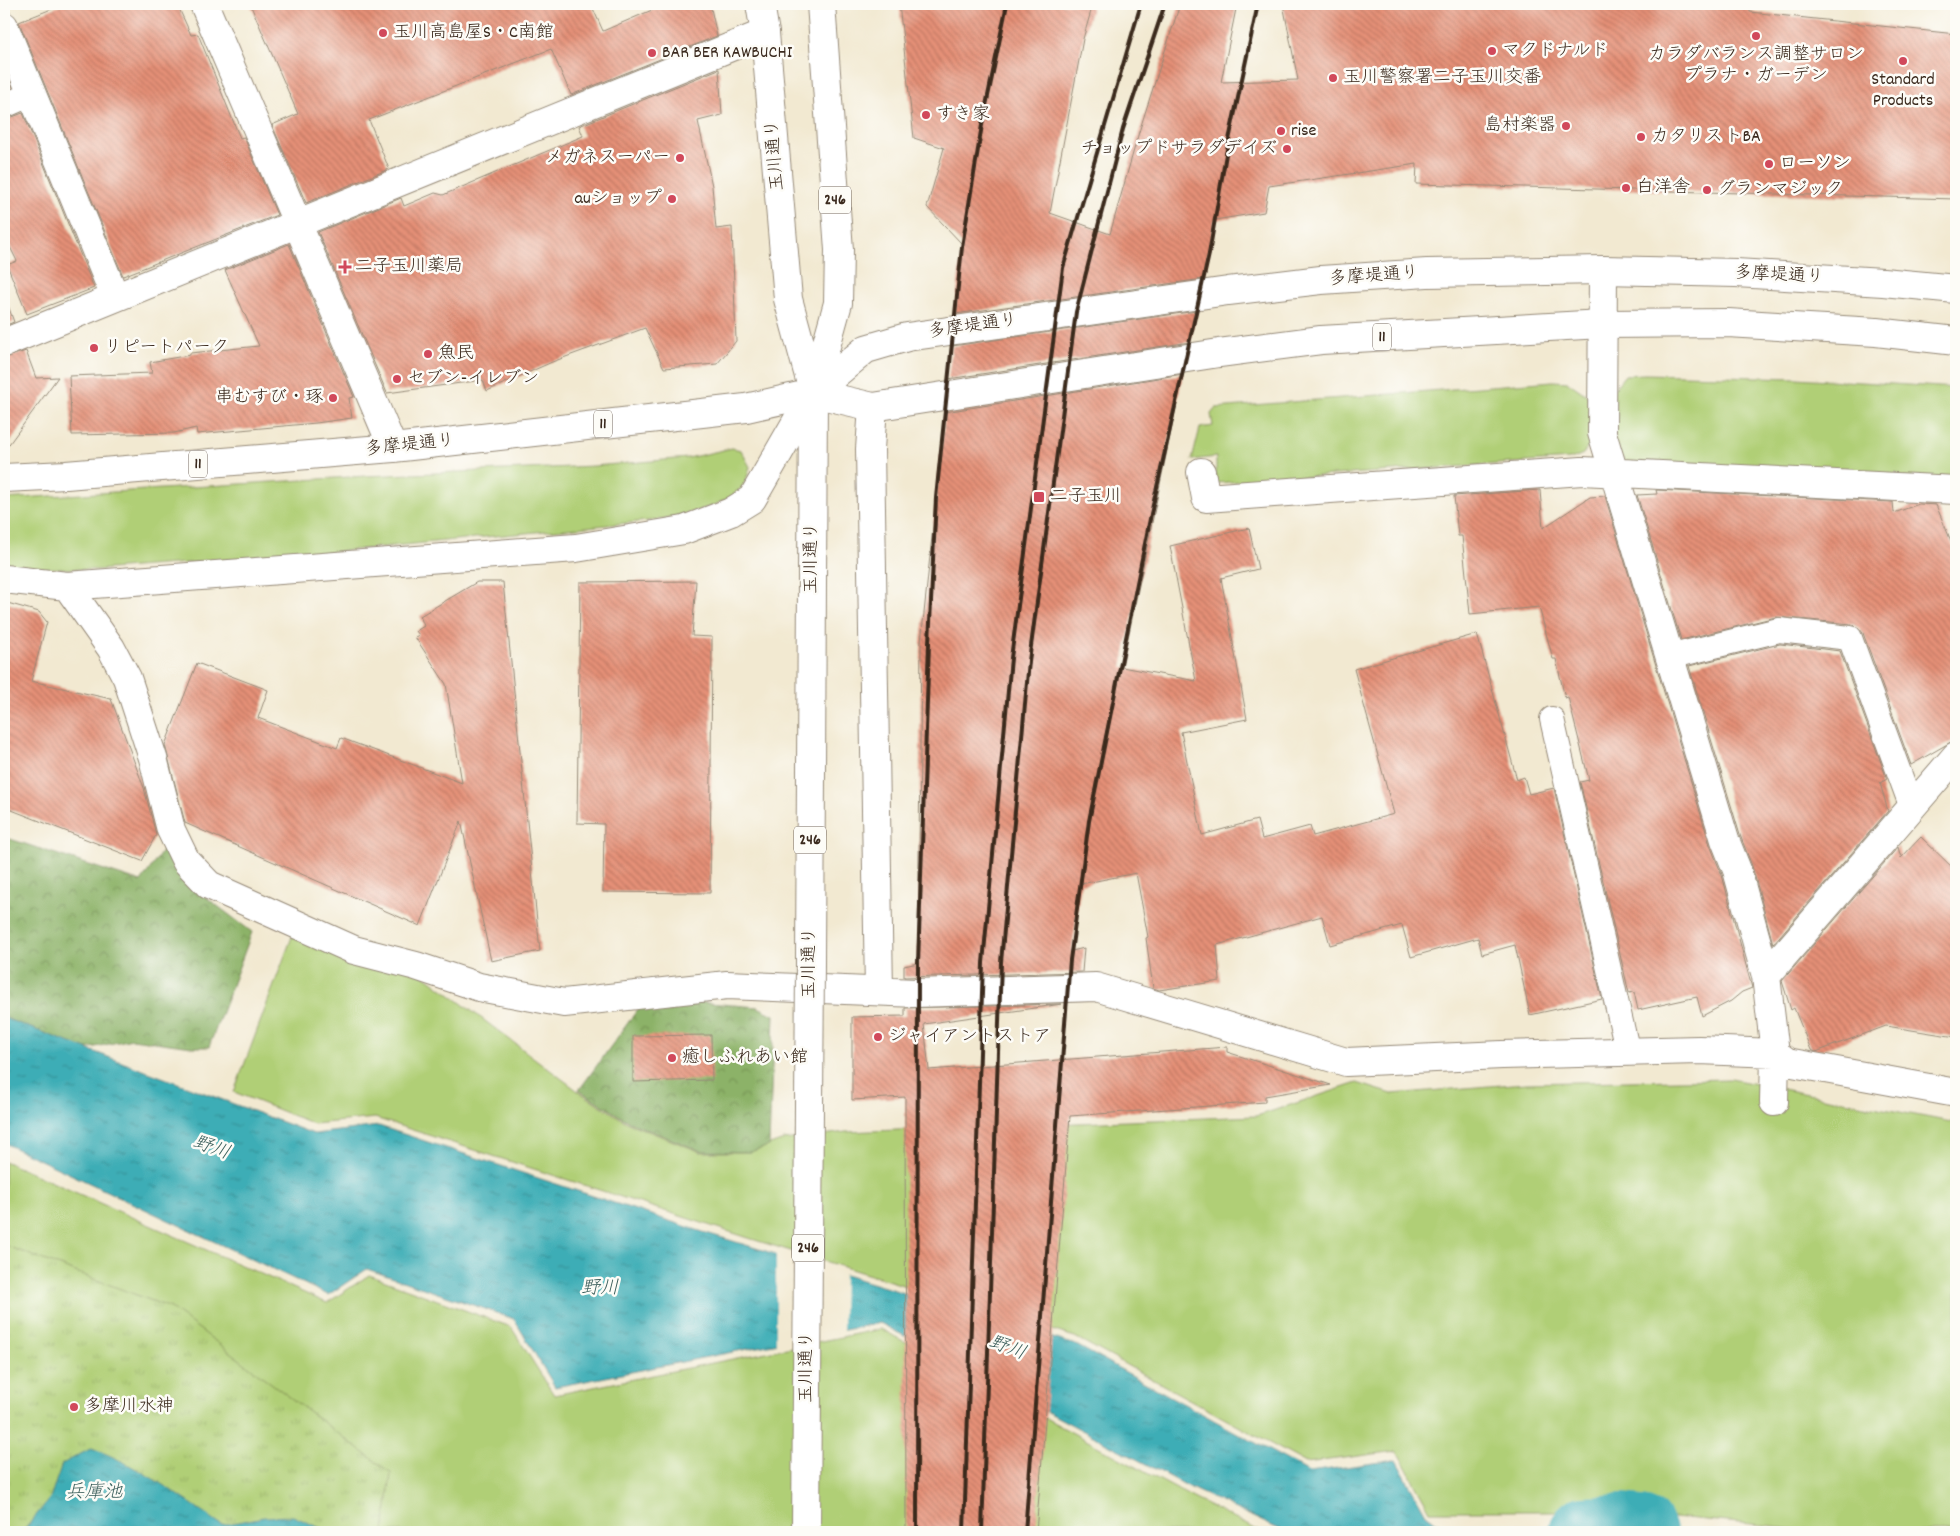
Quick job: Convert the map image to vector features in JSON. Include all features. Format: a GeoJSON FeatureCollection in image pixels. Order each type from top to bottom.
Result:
{"type":"FeatureCollection","features":[{"type":"Feature","properties":{"kind":"main road"},"geometry":{"type":"LineString","coordinates":[[204,4],[393,448]]}},
{"type":"Feature","properties":{"kind":"main road","name":"玉川通り"},"geometry":{"type":"LineString","coordinates":[[760,4],[765,33],[788,299],[813,393]]}},
{"type":"Feature","properties":{"kind":"main road","name":"玉川通り"},"geometry":{"type":"LineString","coordinates":[[806,1532],[813,393],[838,303],[839,250],[821,4]]}},
{"type":"Feature","properties":{"kind":"main road"},"geometry":{"type":"LineString","coordinates":[[4,26],[115,298]]}},
{"type":"Feature","properties":{"kind":"main road"},"geometry":{"type":"LineString","coordinates":[[4,343],[765,33]]}},
{"type":"Feature","properties":{"kind":"main road"},"geometry":{"type":"LineString","coordinates":[[1603,270],[1602,433],[1725,840],[1737,870],[1766,976],[1774,1053],[1774,1102]]}},
{"type":"Feature","properties":{"kind":"main road","name":"多摩堤通り"},"geometry":{"type":"LineString","coordinates":[[813,393],[866,349],[907,337],[1320,280],[1427,273],[1603,270],[1736,273],[1883,282],[1956,289]]}},
{"type":"Feature","properties":{"kind":"main road","name":"多摩堤通り"},"geometry":{"type":"LineString","coordinates":[[4,478],[76,474],[393,448],[746,408],[813,393],[873,407],[1219,353],[1321,340],[1602,324],[1728,323],[1876,332],[1956,341]]}},
{"type":"Feature","properties":{"kind":"main road"},"geometry":{"type":"LineString","coordinates":[[4,579],[67,586],[576,548],[684,530],[731,512],[752,499],[813,393]]}},
{"type":"Feature","properties":{"kind":"main road"},"geometry":{"type":"LineString","coordinates":[[873,407],[870,449],[879,991]]}},
{"type":"Feature","properties":{"kind":"main road"},"geometry":{"type":"LineString","coordinates":[[1201,472],[1206,498],[1582,471],[1956,490]]}},
{"type":"Feature","properties":{"kind":"main road"},"geometry":{"type":"LineString","coordinates":[[67,586],[111,648],[127,678],[153,758],[171,830],[186,861],[209,885],[354,950],[416,966],[479,987],[564,1003],[727,985],[916,993],[1096,987],[1346,1062],[1502,1055],[1699,1050],[1774,1053],[1787,1062],[1956,1093]]}},
{"type":"Feature","properties":{"kind":"main road"},"geometry":{"type":"LineString","coordinates":[[1766,976],[1955,761]]}},
{"type":"Feature","properties":{"kind":"lane"},"geometry":{"type":"LineString","coordinates":[[4,106],[31,94]]}},
{"type":"Feature","properties":{"kind":"lane"},"geometry":{"type":"LineString","coordinates":[[1669,657],[1779,630],[1850,638],[1912,808]]}},
{"type":"Feature","properties":{"kind":"lane"},"geometry":{"type":"LineString","coordinates":[[1552,719],[1628,1053]]}},
{"type":"Feature","properties":{"kind":"green space"},"geometry":{"type":"Polygon","coordinates":[[[1625,375],[1796,378],[1956,388],[1956,480],[1630,467],[1613,448],[1613,390],[1625,375]]]}},
{"type":"Feature","properties":{"kind":"green space"},"geometry":{"type":"Polygon","coordinates":[[[1553,381],[1568,382],[1588,396],[1592,403],[1589,446],[1583,454],[1571,459],[1216,483],[1216,457],[1192,460],[1200,428],[1213,426],[1211,414],[1216,408],[1553,381]]]}},
{"type":"Feature","properties":{"kind":"green space"},"geometry":{"type":"Polygon","coordinates":[[[732,448],[741,450],[750,467],[746,480],[740,489],[719,503],[708,507],[648,521],[332,552],[96,570],[4,566],[4,499],[366,476],[594,466],[688,458],[732,448]]]}},
{"type":"Feature","properties":{"kind":"green space"},"geometry":{"type":"Polygon","coordinates":[[[4,837],[141,882],[163,850],[203,895],[252,932],[209,1047],[192,1047],[132,1039],[86,1049],[4,1018],[4,837]]]}},
{"type":"Feature","properties":{"kind":"green space"},"geometry":{"type":"Polygon","coordinates":[[[293,934],[420,972],[578,1091],[628,1123],[701,1152],[750,1152],[784,1140],[846,1132],[1257,1116],[1357,1083],[1392,1094],[1526,1083],[1731,1079],[1956,1123],[1956,1532],[1838,1532],[1607,1511],[1430,1511],[1397,1451],[1306,1463],[1075,1337],[758,1241],[375,1118],[314,1124],[234,1092],[293,934]]]}},
{"type":"Feature","properties":{"kind":"green space"},"geometry":{"type":"Polygon","coordinates":[[[646,998],[758,1007],[774,1015],[769,1146],[750,1152],[701,1151],[629,1122],[579,1090],[646,998]]]}},
{"type":"Feature","properties":{"kind":"green space"},"geometry":{"type":"Polygon","coordinates":[[[4,1161],[327,1303],[369,1275],[511,1327],[554,1395],[881,1329],[1193,1498],[1261,1532],[4,1532],[4,1161]]]}},
{"type":"Feature","properties":{"kind":"green space"},"geometry":{"type":"Polygon","coordinates":[[[4,1245],[171,1308],[391,1473],[384,1532],[4,1532],[4,1245]]]}},
{"type":"Feature","properties":{"kind":"water","name":"野川"},"geometry":{"type":"Polygon","coordinates":[[[4,1018],[314,1134],[379,1126],[703,1232],[1076,1345],[1309,1472],[1396,1460],[1426,1514],[1450,1532],[1285,1532],[1195,1490],[880,1323],[555,1387],[514,1319],[367,1269],[328,1295],[4,1143],[4,1018]]]}},
{"type":"Feature","properties":{"kind":"water","name":"兵庫池"},"geometry":{"type":"Polygon","coordinates":[[[92,1448],[143,1473],[222,1525],[264,1517],[293,1516],[326,1532],[19,1532],[25,1529],[50,1498],[62,1464],[92,1448]]]}},
{"type":"Feature","properties":{"kind":"pier"},"geometry":{"type":"Polygon","coordinates":[[[776,1252],[844,1272],[843,1332],[776,1345],[776,1252]]]}},
{"type":"Feature","properties":{"kind":"building"},"geometry":{"type":"Polygon","coordinates":[[[64,4],[177,4],[191,35],[198,34],[240,138],[244,137],[277,215],[123,276],[19,22],[64,4]]]}},
{"type":"Feature","properties":{"kind":"building"},"geometry":{"type":"Polygon","coordinates":[[[250,4],[591,4],[603,31],[666,4],[710,4],[717,36],[571,95],[551,49],[369,120],[389,169],[306,203],[272,125],[298,114],[250,4]]]}},
{"type":"Feature","properties":{"kind":"building"},"geometry":{"type":"Polygon","coordinates":[[[899,4],[1093,4],[1083,39],[1050,213],[1110,234],[1139,132],[1180,4],[1237,4],[1221,82],[1298,80],[1283,4],[1749,4],[1750,12],[1956,34],[1956,199],[1416,184],[1417,164],[1269,186],[1264,212],[1215,220],[1203,279],[955,314],[962,244],[927,207],[944,148],[914,138],[899,4]]]}},
{"type":"Feature","properties":{"kind":"building"},"geometry":{"type":"Polygon","coordinates":[[[4,67],[12,87],[4,91],[4,67]]]}},
{"type":"Feature","properties":{"kind":"building"},"geometry":{"type":"Polygon","coordinates":[[[719,69],[722,115],[698,121],[712,186],[716,229],[732,227],[736,341],[717,364],[664,368],[645,328],[552,362],[487,391],[483,380],[387,393],[318,232],[401,198],[404,206],[435,193],[443,195],[583,136],[579,126],[719,69]]]}},
{"type":"Feature","properties":{"kind":"building"},"geometry":{"type":"Polygon","coordinates":[[[23,113],[94,288],[27,314],[7,265],[17,261],[4,235],[4,120],[23,113]]]}},
{"type":"Feature","properties":{"kind":"building"},"geometry":{"type":"Polygon","coordinates":[[[289,244],[354,397],[349,398],[352,418],[197,434],[196,428],[174,433],[72,435],[69,376],[152,373],[150,362],[190,355],[190,353],[259,346],[225,270],[289,244]]]}},
{"type":"Feature","properties":{"kind":"building"},"geometry":{"type":"Polygon","coordinates":[[[6,300],[14,322],[4,326],[4,301],[6,300]]]}},
{"type":"Feature","properties":{"kind":"building"},"geometry":{"type":"Polygon","coordinates":[[[1196,311],[1190,342],[948,379],[952,346],[1196,311]]]}},
{"type":"Feature","properties":{"kind":"building"},"geometry":{"type":"Polygon","coordinates":[[[26,351],[36,378],[58,377],[4,451],[4,358],[26,351]]]}},
{"type":"Feature","properties":{"kind":"building"},"geometry":{"type":"Polygon","coordinates":[[[1183,374],[1122,667],[1196,681],[1170,546],[1249,528],[1258,569],[1221,578],[1247,719],[1181,732],[1202,835],[1257,820],[1262,839],[1310,826],[1313,836],[1394,814],[1354,669],[1477,634],[1517,780],[1524,777],[1529,794],[1554,788],[1602,999],[1530,1015],[1515,945],[1482,954],[1478,938],[1411,957],[1402,925],[1330,945],[1322,916],[1217,945],[1220,981],[1159,990],[1153,988],[1146,938],[1148,937],[1136,873],[1081,884],[1072,951],[1084,948],[1082,972],[904,977],[904,966],[918,963],[921,642],[945,412],[1183,374]]]}},
{"type":"Feature","properties":{"kind":"building"},"geometry":{"type":"Polygon","coordinates":[[[1540,490],[1543,528],[1590,497],[1605,496],[1710,845],[1722,875],[1752,988],[1702,1016],[1697,997],[1638,1010],[1634,992],[1629,993],[1580,782],[1589,780],[1568,697],[1565,698],[1556,659],[1553,659],[1539,607],[1470,614],[1462,536],[1458,536],[1454,496],[1540,490]]]}},
{"type":"Feature","properties":{"kind":"building"},"geometry":{"type":"Polygon","coordinates":[[[1656,490],[1893,502],[1894,513],[1919,504],[1936,505],[1956,553],[1956,739],[1911,765],[1863,633],[1852,624],[1776,617],[1681,640],[1637,495],[1657,494],[1656,490]]]}},
{"type":"Feature","properties":{"kind":"building"},"geometry":{"type":"Polygon","coordinates":[[[696,581],[692,636],[712,637],[710,893],[603,892],[604,824],[577,823],[580,582],[696,581]]]}},
{"type":"Feature","properties":{"kind":"building"},"geometry":{"type":"Polygon","coordinates":[[[477,582],[503,582],[540,951],[491,961],[461,821],[420,926],[185,823],[165,745],[197,663],[268,690],[258,718],[337,748],[341,738],[462,783],[446,684],[415,637],[419,635],[416,631],[424,626],[420,616],[477,582]]]}},
{"type":"Feature","properties":{"kind":"building"},"geometry":{"type":"Polygon","coordinates":[[[4,602],[39,612],[47,622],[31,681],[111,699],[144,788],[156,835],[142,861],[4,807],[4,602]]]}},
{"type":"Feature","properties":{"kind":"building"},"geometry":{"type":"Polygon","coordinates":[[[1780,644],[1840,651],[1887,779],[1880,783],[1888,811],[1773,944],[1752,866],[1740,835],[1689,666],[1780,644]]]}},
{"type":"Feature","properties":{"kind":"building"},"geometry":{"type":"Polygon","coordinates":[[[1921,837],[1956,871],[1956,1037],[1886,1026],[1816,1052],[1811,1050],[1794,1008],[1791,1010],[1782,981],[1898,847],[1901,858],[1921,837]]]}},
{"type":"Feature","properties":{"kind":"building"},"geometry":{"type":"Polygon","coordinates":[[[1062,1004],[924,1024],[929,1070],[1227,1047],[1227,1052],[1331,1085],[1265,1096],[1265,1102],[1070,1116],[1036,1532],[906,1532],[905,1097],[852,1100],[852,1017],[905,1016],[905,1008],[1062,1004]]]}},
{"type":"Feature","properties":{"kind":"building","name":"癒しふれあい館"},"geometry":{"type":"Polygon","coordinates":[[[711,1035],[712,1080],[633,1082],[633,1036],[711,1035]]]}},
{"type":"Feature","properties":{"kind":"waterway","name":"野川"},"geometry":{"type":"LineString","coordinates":[[1585,1532],[1623,1530],[1640,1532]]}},
{"type":"Feature","properties":{"kind":"railway"},"geometry":{"type":"LineString","coordinates":[[917,1532],[918,963],[936,498],[962,247],[982,125],[1007,4]]}},
{"type":"Feature","properties":{"kind":"railway"},"geometry":{"type":"LineString","coordinates":[[964,1532],[983,963],[1011,658],[1063,268],[1141,4]]}},
{"type":"Feature","properties":{"kind":"railway"},"geometry":{"type":"LineString","coordinates":[[982,1532],[1001,962],[1029,661],[1076,312],[1123,129],[1165,4]]}},
{"type":"Feature","properties":{"kind":"railway"},"geometry":{"type":"LineString","coordinates":[[1025,1532],[1070,960],[1089,821],[1151,514],[1209,254],[1226,154],[1258,4]]}},
{"type":"Feature","properties":{"kind":"place","name":"玉川高島屋S・C南館"},"geometry":{"type":"Point","coordinates":[383,33]}},
{"type":"Feature","properties":{"kind":"place","name":"カラダバランス調整サロン プラナ・ガーデン"},"geometry":{"type":"Point","coordinates":[1756,36]}},
{"type":"Feature","properties":{"kind":"place","name":"マクドナルド"},"geometry":{"type":"Point","coordinates":[1492,51]}},
{"type":"Feature","properties":{"kind":"place","name":"BAR BER KAWBUCHI"},"geometry":{"type":"Point","coordinates":[652,53]}},
{"type":"Feature","properties":{"kind":"place","name":"Standard Products"},"geometry":{"type":"Point","coordinates":[1903,61]}},
{"type":"Feature","properties":{"kind":"place","name":"玉川警察署二子玉川交番"},"geometry":{"type":"Point","coordinates":[1333,78]}},
{"type":"Feature","properties":{"kind":"place","name":"すき家"},"geometry":{"type":"Point","coordinates":[926,115]}},
{"type":"Feature","properties":{"kind":"place","name":"島村楽器"},"geometry":{"type":"Point","coordinates":[1566,126]}},
{"type":"Feature","properties":{"kind":"place","name":"rise"},"geometry":{"type":"Point","coordinates":[1281,131]}},
{"type":"Feature","properties":{"kind":"place","name":"カタリストBA"},"geometry":{"type":"Point","coordinates":[1641,137]}},
{"type":"Feature","properties":{"kind":"place","name":"チョップドサラダデイズ"},"geometry":{"type":"Point","coordinates":[1287,149]}},
{"type":"Feature","properties":{"kind":"place","name":"メガネスーパー"},"geometry":{"type":"Point","coordinates":[680,158]}},
{"type":"Feature","properties":{"kind":"place","name":"ローソン"},"geometry":{"type":"Point","coordinates":[1769,164]}},
{"type":"Feature","properties":{"kind":"place","name":"白洋舎"},"geometry":{"type":"Point","coordinates":[1626,188]}},
{"type":"Feature","properties":{"kind":"place","name":"グランマジック"},"geometry":{"type":"Point","coordinates":[1707,190]}},
{"type":"Feature","properties":{"kind":"place","name":"auショップ"},"geometry":{"type":"Point","coordinates":[672,199]}},
{"type":"Feature","properties":{"kind":"place","name":"二子玉川薬局"},"geometry":{"type":"Point","coordinates":[345,267]}},
{"type":"Feature","properties":{"kind":"place","name":"リピートパーク"},"geometry":{"type":"Point","coordinates":[94,348]}},
{"type":"Feature","properties":{"kind":"place","name":"魚民"},"geometry":{"type":"Point","coordinates":[428,354]}},
{"type":"Feature","properties":{"kind":"place","name":"セブン-イレブン"},"geometry":{"type":"Point","coordinates":[397,379]}},
{"type":"Feature","properties":{"kind":"place","name":"串むすび・琢"},"geometry":{"type":"Point","coordinates":[333,398]}},
{"type":"Feature","properties":{"kind":"place","name":"二子玉川"},"geometry":{"type":"Point","coordinates":[1039,497]}},
{"type":"Feature","properties":{"kind":"place","name":"ジャイアントストア"},"geometry":{"type":"Point","coordinates":[878,1037]}},
{"type":"Feature","properties":{"kind":"place","name":"癒しふれあい館"},"geometry":{"type":"Point","coordinates":[672,1058]}},
{"type":"Feature","properties":{"kind":"place","name":"多摩川水神"},"geometry":{"type":"Point","coordinates":[74,1407]}}]}
